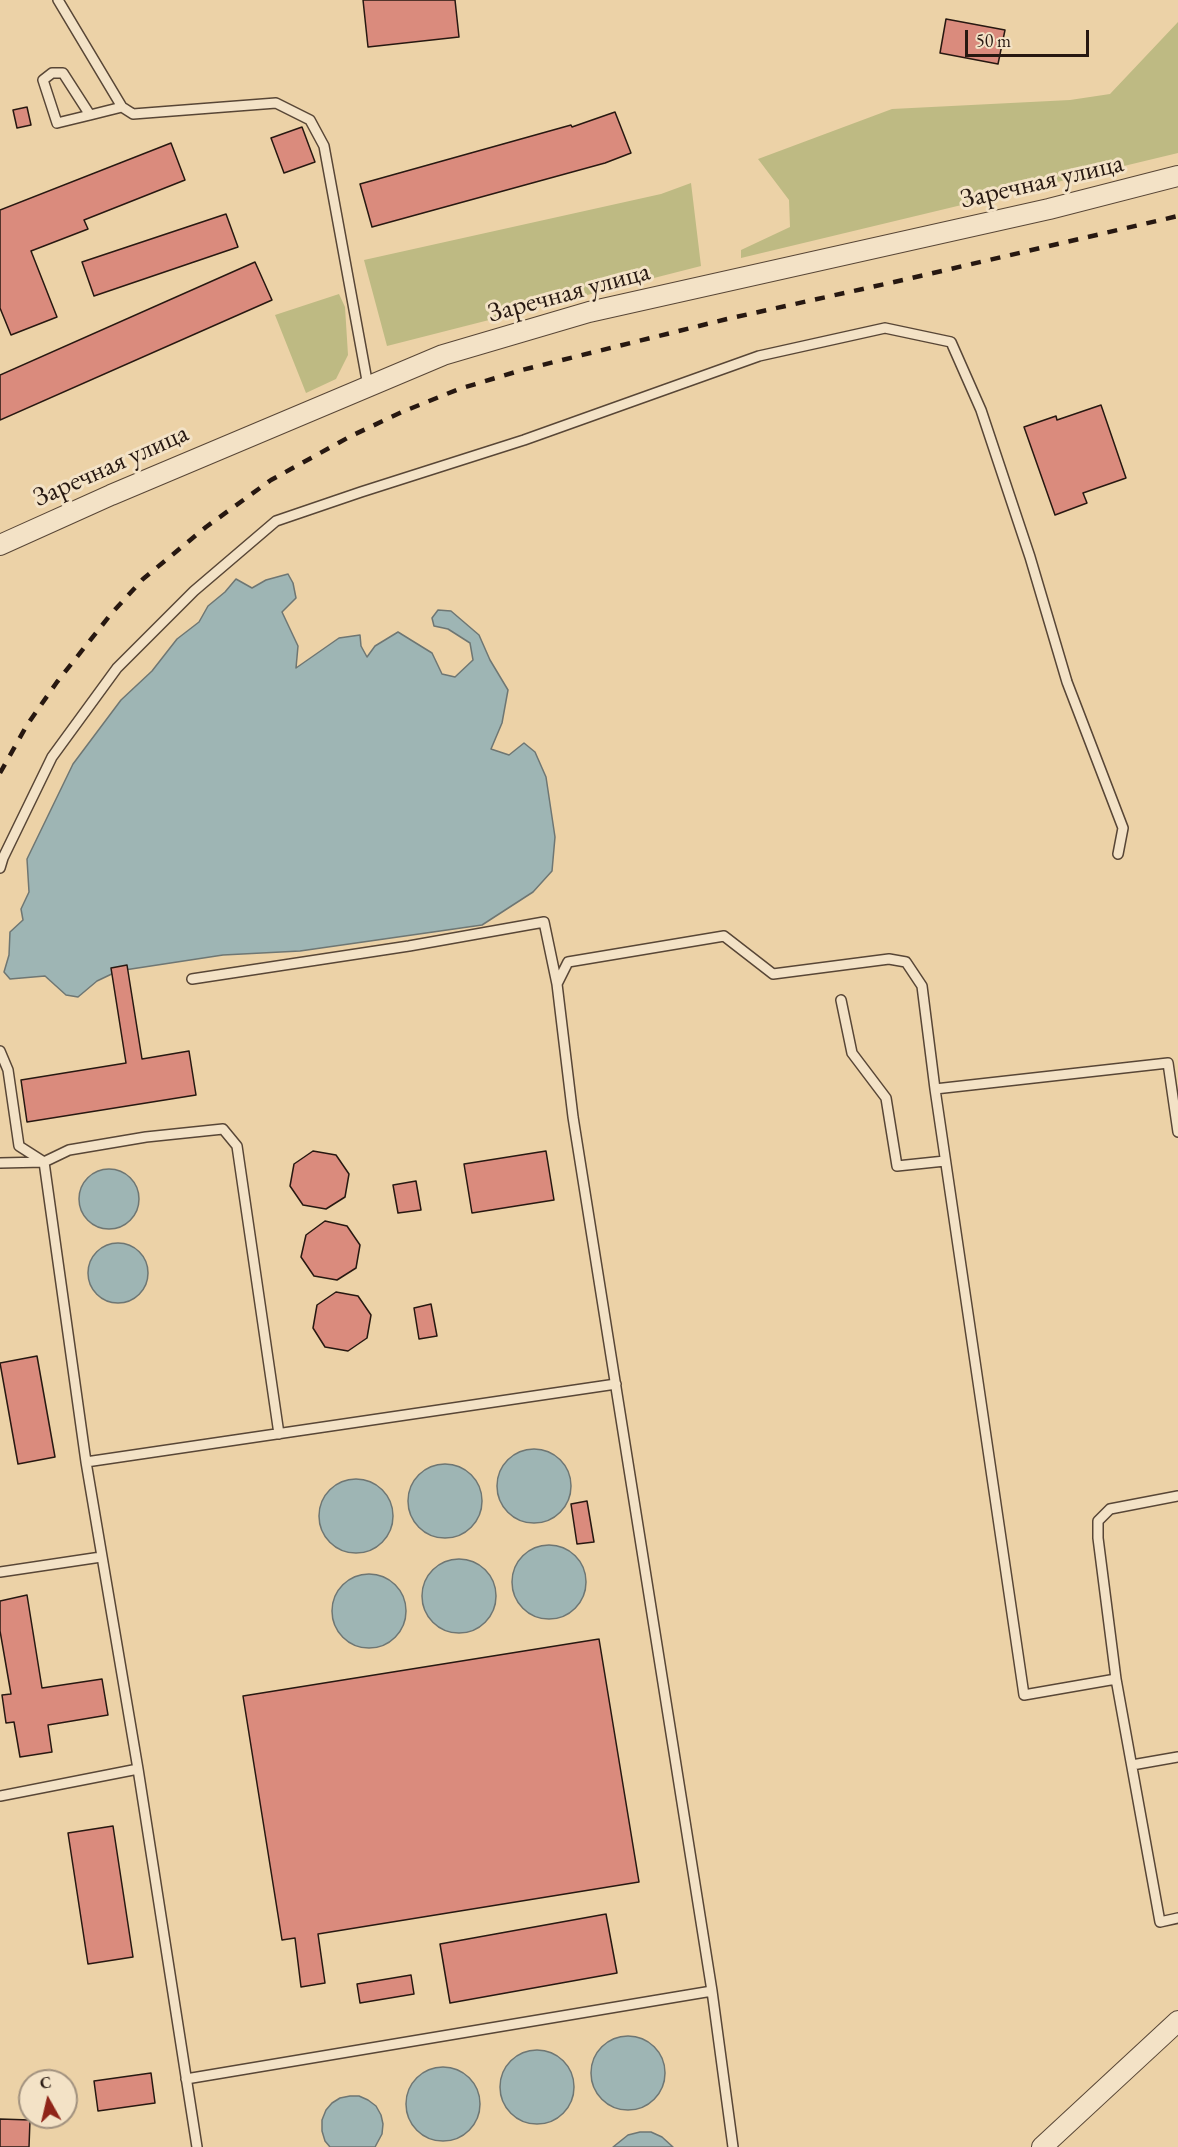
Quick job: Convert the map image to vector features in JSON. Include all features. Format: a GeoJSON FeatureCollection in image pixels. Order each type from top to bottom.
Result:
{"type":"FeatureCollection","features":[{"type":"Feature","properties":{"kind":"street","name":"Заречная улица"},"geometry":{"type":"LineString","coordinates":[[0,545],[111,495],[443,355],[589,312],[1049,209],[1178,176]]}},
{"type":"Feature","properties":{"kind":"street"},"geometry":{"type":"LineString","coordinates":[[1041,2147],[1178,2021]]}},
{"type":"Feature","properties":{"kind":"lane"},"geometry":{"type":"LineString","coordinates":[[58,0],[122,107],[133,114],[276,103],[310,120],[324,146],[368,386]]}},
{"type":"Feature","properties":{"kind":"lane"},"geometry":{"type":"LineString","coordinates":[[90,115],[63,73],[52,73],[43,80],[57,123],[90,115],[122,107]]}},
{"type":"Feature","properties":{"kind":"lane"},"geometry":{"type":"LineString","coordinates":[[0,868],[52,757],[117,668],[194,591],[276,521],[545,432],[759,356],[885,328],[951,342],[981,410],[1030,557],[1066,682],[1123,828],[1118,854]]}},
{"type":"Feature","properties":{"kind":"lane"},"geometry":{"type":"LineString","coordinates":[[192,979],[409,946],[544,922],[557,984],[573,1117],[712,1991],[733,2147]]}},
{"type":"Feature","properties":{"kind":"lane"},"geometry":{"type":"LineString","coordinates":[[557,984],[568,962],[724,936],[773,974],[889,959],[906,962],[922,986],[934,1089],[1024,1695],[1116,1679]]}},
{"type":"Feature","properties":{"kind":"lane"},"geometry":{"type":"LineString","coordinates":[[841,1000],[852,1053],[886,1098],[897,1166],[945,1161]]}},
{"type":"Feature","properties":{"kind":"lane"},"geometry":{"type":"LineString","coordinates":[[0,1051],[8,1070],[19,1146],[44,1162],[86,1462],[138,1769],[197,2147]]}},
{"type":"Feature","properties":{"kind":"lane"},"geometry":{"type":"LineString","coordinates":[[934,1089],[1173,1063],[1178,1131]]}},
{"type":"Feature","properties":{"kind":"lane"},"geometry":{"type":"LineString","coordinates":[[0,1163],[44,1162],[69,1150],[146,1137],[222,1129],[237,1146],[279,1434]]}},
{"type":"Feature","properties":{"kind":"lane"},"geometry":{"type":"LineString","coordinates":[[86,1462],[616,1384]]}},
{"type":"Feature","properties":{"kind":"lane"},"geometry":{"type":"LineString","coordinates":[[1178,1496],[1110,1509],[1098,1521],[1098,1538],[1116,1679],[1160,1922],[1178,1918]]}},
{"type":"Feature","properties":{"kind":"lane"},"geometry":{"type":"LineString","coordinates":[[0,1572],[101,1557]]}},
{"type":"Feature","properties":{"kind":"lane"},"geometry":{"type":"LineString","coordinates":[[1132,1765],[1178,1757]]}},
{"type":"Feature","properties":{"kind":"lane"},"geometry":{"type":"LineString","coordinates":[[0,1796],[138,1769]]}},
{"type":"Feature","properties":{"kind":"lane"},"geometry":{"type":"LineString","coordinates":[[186,2079],[712,1991]]}},
{"type":"Feature","properties":{"kind":"shaded area"},"geometry":{"type":"Polygon","coordinates":[[[1178,22],[1178,153],[741,258],[741,250],[790,227],[789,200],[758,159],[892,109],[1070,100],[1110,94],[1178,22]]]}},
{"type":"Feature","properties":{"kind":"shaded area"},"geometry":{"type":"Polygon","coordinates":[[[691,183],[701,266],[387,346],[364,260],[661,194],[691,183]]]}},
{"type":"Feature","properties":{"kind":"shaded area"},"geometry":{"type":"Polygon","coordinates":[[[339,294],[345,307],[348,355],[336,379],[306,393],[275,315],[339,294]]]}},
{"type":"Feature","properties":{"kind":"water"},"geometry":{"type":"Polygon","coordinates":[[[288,574],[293,583],[296,598],[282,612],[298,646],[296,668],[339,638],[360,635],[361,646],[367,657],[375,646],[398,632],[432,653],[442,674],[455,677],[473,660],[470,643],[448,629],[434,626],[432,618],[438,610],[451,611],[479,635],[490,660],[508,690],[502,723],[491,749],[509,755],[524,743],[535,752],[546,777],[555,837],[552,871],[533,892],[482,925],[300,951],[223,955],[118,971],[97,981],[78,997],[66,995],[45,976],[10,979],[4,972],[9,955],[10,932],[23,920],[21,909],[29,892],[27,859],[73,764],[121,700],[152,671],[177,639],[199,622],[208,606],[236,579],[252,588],[266,580],[288,574]]]}},
{"type":"Feature","properties":{"kind":"water"},"geometry":{"type":"Polygon","coordinates":[[[109,1169],[126,1174],[134,1182],[139,1199],[134,1216],[126,1224],[109,1229],[92,1224],[84,1216],[79,1199],[84,1182],[92,1174],[109,1169]]]}},
{"type":"Feature","properties":{"kind":"water"},"geometry":{"type":"Polygon","coordinates":[[[118,1243],[135,1248],[143,1256],[148,1273],[143,1290],[135,1298],[118,1303],[101,1298],[93,1290],[88,1273],[93,1256],[101,1248],[118,1243]]]}},
{"type":"Feature","properties":{"kind":"water"},"geometry":{"type":"Polygon","coordinates":[[[534,1449],[555,1455],[565,1465],[571,1486],[565,1507],[555,1517],[534,1523],[513,1517],[503,1507],[497,1486],[503,1465],[513,1455],[534,1449]]]}},
{"type":"Feature","properties":{"kind":"water"},"geometry":{"type":"Polygon","coordinates":[[[445,1464],[459,1467],[471,1475],[479,1487],[482,1501],[479,1515],[471,1527],[459,1535],[445,1538],[431,1535],[419,1527],[411,1515],[408,1501],[411,1487],[419,1475],[431,1467],[445,1464]]]}},
{"type":"Feature","properties":{"kind":"water"},"geometry":{"type":"Polygon","coordinates":[[[356,1479],[370,1482],[382,1490],[390,1502],[393,1516],[390,1530],[382,1542],[370,1550],[356,1553],[342,1550],[330,1542],[322,1530],[319,1516],[322,1502],[330,1490],[342,1482],[356,1479]]]}},
{"type":"Feature","properties":{"kind":"water"},"geometry":{"type":"Polygon","coordinates":[[[549,1545],[563,1548],[575,1556],[583,1568],[586,1582],[583,1596],[575,1608],[563,1616],[549,1619],[535,1616],[523,1608],[515,1596],[512,1582],[515,1568],[523,1556],[535,1548],[549,1545]]]}},
{"type":"Feature","properties":{"kind":"water"},"geometry":{"type":"Polygon","coordinates":[[[459,1559],[480,1565],[490,1575],[496,1596],[490,1617],[480,1627],[459,1633],[438,1627],[428,1617],[422,1596],[428,1575],[438,1565],[459,1559]]]}},
{"type":"Feature","properties":{"kind":"water"},"geometry":{"type":"Polygon","coordinates":[[[369,1574],[383,1577],[395,1585],[403,1597],[406,1611],[403,1625],[395,1637],[383,1645],[369,1648],[355,1645],[343,1637],[335,1625],[332,1611],[335,1597],[343,1585],[355,1577],[369,1574]]]}},
{"type":"Feature","properties":{"kind":"water"},"geometry":{"type":"Polygon","coordinates":[[[628,2036],[642,2039],[654,2047],[662,2059],[665,2073],[662,2087],[654,2099],[642,2107],[628,2110],[614,2107],[602,2099],[594,2087],[591,2073],[594,2059],[602,2047],[614,2039],[628,2036]]]}},
{"type":"Feature","properties":{"kind":"water"},"geometry":{"type":"Polygon","coordinates":[[[537,2050],[551,2053],[563,2061],[571,2073],[574,2087],[571,2101],[563,2113],[551,2121],[537,2124],[523,2121],[511,2113],[503,2101],[500,2087],[503,2073],[511,2061],[523,2053],[537,2050]]]}},
{"type":"Feature","properties":{"kind":"water"},"geometry":{"type":"Polygon","coordinates":[[[443,2067],[457,2070],[469,2078],[477,2090],[480,2104],[477,2118],[469,2130],[457,2138],[443,2141],[429,2138],[417,2130],[409,2118],[406,2104],[409,2090],[417,2078],[429,2070],[443,2067]]]}},
{"type":"Feature","properties":{"kind":"water"},"geometry":{"type":"Polygon","coordinates":[[[359,2096],[368,2100],[376,2106],[381,2115],[382,2134],[375,2147],[330,2147],[325,2141],[322,2120],[326,2110],[340,2098],[359,2096]]]}},
{"type":"Feature","properties":{"kind":"water"},"geometry":{"type":"Polygon","coordinates":[[[651,2132],[662,2137],[673,2147],[613,2147],[628,2135],[651,2132]]]}},
{"type":"Feature","properties":{"kind":"building"},"geometry":{"type":"Polygon","coordinates":[[[363,0],[455,0],[459,37],[368,47],[363,0]]]}},
{"type":"Feature","properties":{"kind":"building"},"geometry":{"type":"Polygon","coordinates":[[[946,19],[1005,30],[998,64],[940,53],[946,19]]]}},
{"type":"Feature","properties":{"kind":"building"},"geometry":{"type":"Polygon","coordinates":[[[27,107],[31,125],[17,128],[13,110],[27,107]]]}},
{"type":"Feature","properties":{"kind":"building"},"geometry":{"type":"Polygon","coordinates":[[[615,112],[631,153],[605,163],[372,227],[360,184],[571,125],[572,127],[615,112]]]}},
{"type":"Feature","properties":{"kind":"building"},"geometry":{"type":"Polygon","coordinates":[[[302,127],[315,162],[284,173],[271,138],[302,127]]]}},
{"type":"Feature","properties":{"kind":"building"},"geometry":{"type":"Polygon","coordinates":[[[171,143],[185,180],[84,220],[88,229],[31,251],[57,317],[11,335],[0,308],[0,210],[171,143]]]}},
{"type":"Feature","properties":{"kind":"building"},"geometry":{"type":"Polygon","coordinates":[[[226,214],[238,247],[94,296],[82,262],[226,214]]]}},
{"type":"Feature","properties":{"kind":"building"},"geometry":{"type":"Polygon","coordinates":[[[255,262],[272,300],[0,420],[0,375],[255,262]]]}},
{"type":"Feature","properties":{"kind":"building"},"geometry":{"type":"Polygon","coordinates":[[[1101,405],[1126,478],[1083,493],[1087,503],[1055,515],[1024,427],[1056,416],[1057,420],[1101,405]]]}},
{"type":"Feature","properties":{"kind":"building"},"geometry":{"type":"Polygon","coordinates":[[[127,965],[142,1059],[189,1051],[196,1095],[27,1122],[21,1080],[126,1063],[111,968],[127,965]]]}},
{"type":"Feature","properties":{"kind":"building"},"geometry":{"type":"Polygon","coordinates":[[[313,1151],[336,1155],[349,1174],[345,1197],[326,1209],[303,1205],[290,1186],[294,1164],[313,1151]]]}},
{"type":"Feature","properties":{"kind":"building"},"geometry":{"type":"Polygon","coordinates":[[[546,1151],[554,1200],[472,1213],[464,1164],[546,1151]]]}},
{"type":"Feature","properties":{"kind":"building"},"geometry":{"type":"Polygon","coordinates":[[[416,1181],[421,1210],[398,1213],[393,1185],[416,1181]]]}},
{"type":"Feature","properties":{"kind":"building"},"geometry":{"type":"Polygon","coordinates":[[[325,1221],[347,1226],[360,1245],[356,1268],[337,1280],[314,1276],[301,1257],[306,1235],[325,1221]]]}},
{"type":"Feature","properties":{"kind":"building"},"geometry":{"type":"Polygon","coordinates":[[[336,1292],[358,1296],[371,1315],[367,1338],[348,1351],[325,1347],[313,1328],[317,1305],[336,1292]]]}},
{"type":"Feature","properties":{"kind":"building"},"geometry":{"type":"Polygon","coordinates":[[[431,1304],[437,1336],[419,1339],[414,1308],[431,1304]]]}},
{"type":"Feature","properties":{"kind":"building"},"geometry":{"type":"Polygon","coordinates":[[[37,1356],[55,1457],[18,1464],[0,1363],[37,1356]]]}},
{"type":"Feature","properties":{"kind":"building"},"geometry":{"type":"Polygon","coordinates":[[[587,1501],[594,1542],[577,1544],[571,1504],[587,1501]]]}},
{"type":"Feature","properties":{"kind":"building"},"geometry":{"type":"Polygon","coordinates":[[[27,1595],[42,1688],[102,1679],[108,1715],[48,1725],[52,1752],[20,1757],[14,1722],[6,1723],[2,1695],[11,1694],[0,1631],[0,1601],[27,1595]]]}},
{"type":"Feature","properties":{"kind":"building"},"geometry":{"type":"Polygon","coordinates":[[[599,1639],[639,1882],[318,1934],[325,1983],[301,1987],[295,1938],[282,1940],[243,1696],[599,1639]]]}},
{"type":"Feature","properties":{"kind":"building"},"geometry":{"type":"Polygon","coordinates":[[[113,1826],[133,1957],[88,1964],[68,1833],[113,1826]]]}},
{"type":"Feature","properties":{"kind":"building"},"geometry":{"type":"Polygon","coordinates":[[[606,1914],[617,1973],[450,2003],[440,1944],[606,1914]]]}},
{"type":"Feature","properties":{"kind":"building"},"geometry":{"type":"Polygon","coordinates":[[[411,1975],[414,1994],[360,2003],[357,1984],[411,1975]]]}},
{"type":"Feature","properties":{"kind":"building"},"geometry":{"type":"Polygon","coordinates":[[[151,2073],[155,2103],[98,2111],[94,2081],[151,2073]]]}},
{"type":"Feature","properties":{"kind":"building"},"geometry":{"type":"Polygon","coordinates":[[[0,2119],[18,2120],[18,2129],[30,2129],[29,2147],[0,2147],[0,2119]]]}},
{"type":"Feature","properties":{"kind":"railway"},"geometry":{"type":"LineString","coordinates":[[0,773],[27,725],[57,682],[111,614],[143,579],[206,527],[271,480],[351,436],[459,389],[522,370],[727,319],[1178,216]]}}]}
